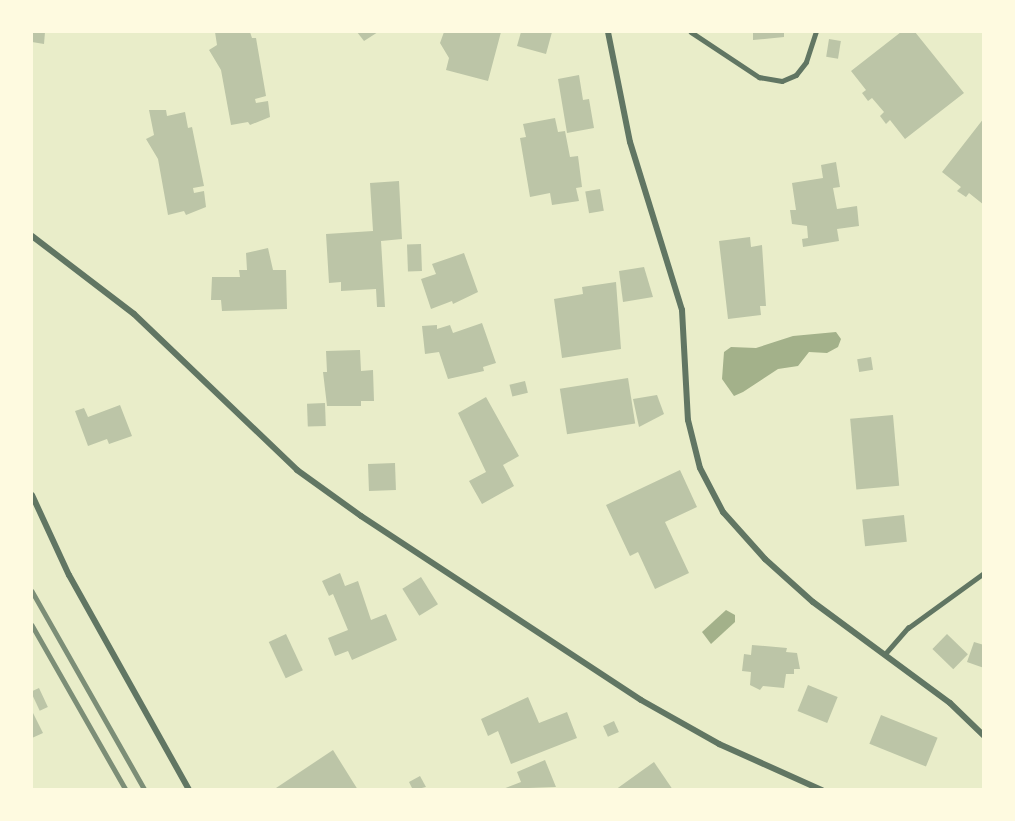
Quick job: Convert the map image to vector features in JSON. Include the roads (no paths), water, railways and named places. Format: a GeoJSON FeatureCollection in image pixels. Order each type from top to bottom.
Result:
{"type":"FeatureCollection","features":[{"type":"Feature","properties":{"kind":"street"},"geometry":{"type":"LineString","coordinates":[[608,32],[630,142],[682,310],[688,420],[700,468],[723,512],[765,560],[813,602],[950,703],[984,736]]}},
{"type":"Feature","properties":{"kind":"street"},"geometry":{"type":"LineString","coordinates":[[32,236],[134,314],[297,470],[361,516],[641,700],[737,753],[822,789]]}},
{"type":"Feature","properties":{"kind":"street"},"geometry":{"type":"LineString","coordinates":[[32,495],[69,575],[189,789]]}},
{"type":"Feature","properties":{"kind":"lane"},"geometry":{"type":"LineString","coordinates":[[691,32],[759,77],[782,81],[795,75],[806,62],[816,32]]}},
{"type":"Feature","properties":{"kind":"lane"},"geometry":{"type":"LineString","coordinates":[[885,654],[908,628],[984,573]]}},
{"type":"Feature","properties":{"kind":"railway"},"geometry":{"type":"LineString","coordinates":[[32,591],[145,790]]}},
{"type":"Feature","properties":{"kind":"railway"},"geometry":{"type":"LineString","coordinates":[[32,625],[126,790]]}}]}
